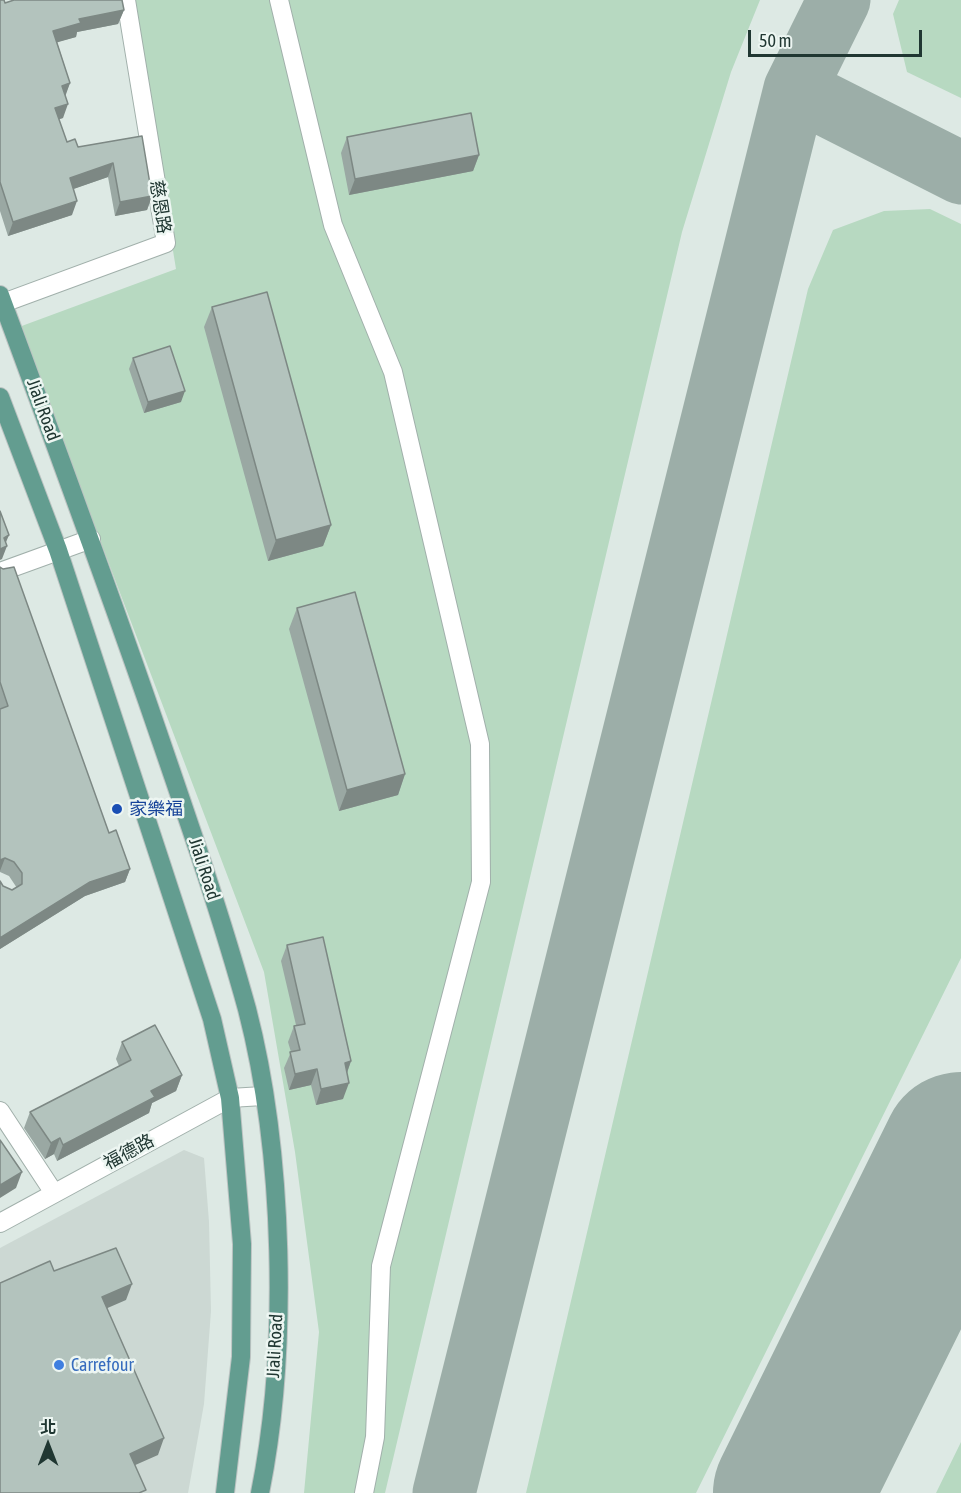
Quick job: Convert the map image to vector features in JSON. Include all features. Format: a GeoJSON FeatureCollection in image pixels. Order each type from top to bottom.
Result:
{"type":"FeatureCollection","features":[{"type":"Feature","properties":{"kind":"main road","name":"Jiali Road"},"geometry":{"type":"LineString","coordinates":[[1,299],[91,539],[197,847],[247,1012],[263,1096],[274,1183],[279,1281],[272,1405],[260,1493]]}},
{"type":"Feature","properties":{"kind":"main road","name":"Jiali Road"},"geometry":{"type":"LineString","coordinates":[[0,397],[58,550],[212,1019],[230,1098],[242,1244],[242,1290],[241,1357],[225,1493]]}},
{"type":"Feature","properties":{"kind":"street","name":"慈恩路"},"geometry":{"type":"LineString","coordinates":[[1,299],[166,243],[126,0]]}},
{"type":"Feature","properties":{"kind":"street"},"geometry":{"type":"LineString","coordinates":[[279,0],[333,225],[393,372],[480,744],[481,882],[381,1266],[375,1437],[364,1493]]}},
{"type":"Feature","properties":{"kind":"street"},"geometry":{"type":"LineString","coordinates":[[0,572],[91,539]]}},
{"type":"Feature","properties":{"kind":"street","name":"福德路"},"geometry":{"type":"LineString","coordinates":[[0,1223],[230,1098],[263,1096]]}},
{"type":"Feature","properties":{"kind":"street"},"geometry":{"type":"LineString","coordinates":[[0,1111],[54,1193]]}},
{"type":"Feature","properties":{"kind":"shaded area"},"geometry":{"type":"Polygon","coordinates":[[[184,1150],[204,1158],[209,1222],[211,1311],[204,1404],[188,1493],[0,1493],[0,1248],[184,1150]]]}},
{"type":"Feature","properties":{"kind":"green space"},"geometry":{"type":"Polygon","coordinates":[[[132,0],[760,0],[731,72],[682,232],[385,1493],[304,1493],[319,1332],[295,1152],[264,972],[19,327],[176,269],[132,0]]]}},
{"type":"Feature","properties":{"kind":"green space"},"geometry":{"type":"Polygon","coordinates":[[[899,0],[961,0],[961,98],[907,72],[893,14],[899,0]]]}},
{"type":"Feature","properties":{"kind":"green space"},"geometry":{"type":"Polygon","coordinates":[[[930,209],[961,224],[961,958],[696,1493],[526,1493],[808,289],[833,230],[884,211],[930,209]]]}},
{"type":"Feature","properties":{"kind":"green space"},"geometry":{"type":"Polygon","coordinates":[[[961,1442],[961,1493],[936,1493],[961,1442]]]}},
{"type":"Feature","properties":{"kind":"building"},"geometry":{"type":"Polygon","coordinates":[[[0,0],[4,0],[5,3],[14,0],[122,0],[124,10],[79,19],[81,23],[53,31],[70,83],[62,86],[68,104],[55,108],[67,142],[75,139],[78,147],[142,136],[152,196],[120,202],[113,163],[70,178],[77,201],[13,222],[0,182],[0,0]]]}},
{"type":"Feature","properties":{"kind":"building"},"geometry":{"type":"Polygon","coordinates":[[[471,113],[479,155],[355,179],[347,137],[471,113]]]}},
{"type":"Feature","properties":{"kind":"building"},"geometry":{"type":"Polygon","coordinates":[[[267,292],[331,525],[276,540],[212,307],[267,292]]]}},
{"type":"Feature","properties":{"kind":"building"},"geometry":{"type":"Polygon","coordinates":[[[170,346],[185,391],[148,402],[133,358],[170,346]]]}},
{"type":"Feature","properties":{"kind":"building"},"geometry":{"type":"Polygon","coordinates":[[[0,511],[9,535],[4,538],[7,546],[0,549],[0,511]]]}},
{"type":"Feature","properties":{"kind":"building"},"geometry":{"type":"Polygon","coordinates":[[[0,567],[3,569],[14,567],[109,833],[116,830],[130,869],[90,882],[0,938],[0,881],[3,886],[12,890],[22,884],[22,873],[14,862],[5,858],[0,860],[0,709],[8,706],[0,682],[0,567]]]}},
{"type":"Feature","properties":{"kind":"building"},"geometry":{"type":"Polygon","coordinates":[[[355,592],[405,774],[347,790],[297,608],[355,592]]]}},
{"type":"Feature","properties":{"kind":"building"},"geometry":{"type":"Polygon","coordinates":[[[323,937],[351,1061],[345,1063],[349,1083],[321,1089],[317,1069],[295,1074],[290,1052],[300,1050],[294,1026],[305,1024],[287,945],[323,937]]]}},
{"type":"Feature","properties":{"kind":"building"},"geometry":{"type":"Polygon","coordinates":[[[155,1025],[182,1075],[151,1091],[155,1097],[63,1145],[60,1138],[51,1143],[30,1112],[131,1060],[122,1042],[155,1025]]]}},
{"type":"Feature","properties":{"kind":"building"},"geometry":{"type":"Polygon","coordinates":[[[0,1140],[22,1172],[0,1185],[0,1140]]]}},
{"type":"Feature","properties":{"kind":"building","name":"Carrefour"},"geometry":{"type":"Polygon","coordinates":[[[116,1248],[132,1284],[102,1297],[164,1438],[130,1454],[146,1490],[139,1493],[0,1493],[0,1283],[50,1261],[54,1271],[116,1248]]]}},
{"type":"Feature","properties":{"kind":"taxiway"},"geometry":{"type":"LineString","coordinates":[[444,1493],[795,89],[839,0]]}},
{"type":"Feature","properties":{"kind":"taxiway"},"geometry":{"type":"LineString","coordinates":[[795,89],[961,173]]}},
{"type":"Feature","properties":{"kind":"runway"},"geometry":{"type":"LineString","coordinates":[[792,1493],[961,1151]]}},
{"type":"Feature","properties":{"kind":"place","name":"家樂福"},"geometry":{"type":"Point","coordinates":[117,809]}},
{"type":"Feature","properties":{"kind":"place","name":"Carrefour"},"geometry":{"type":"Point","coordinates":[59,1365]}}]}
